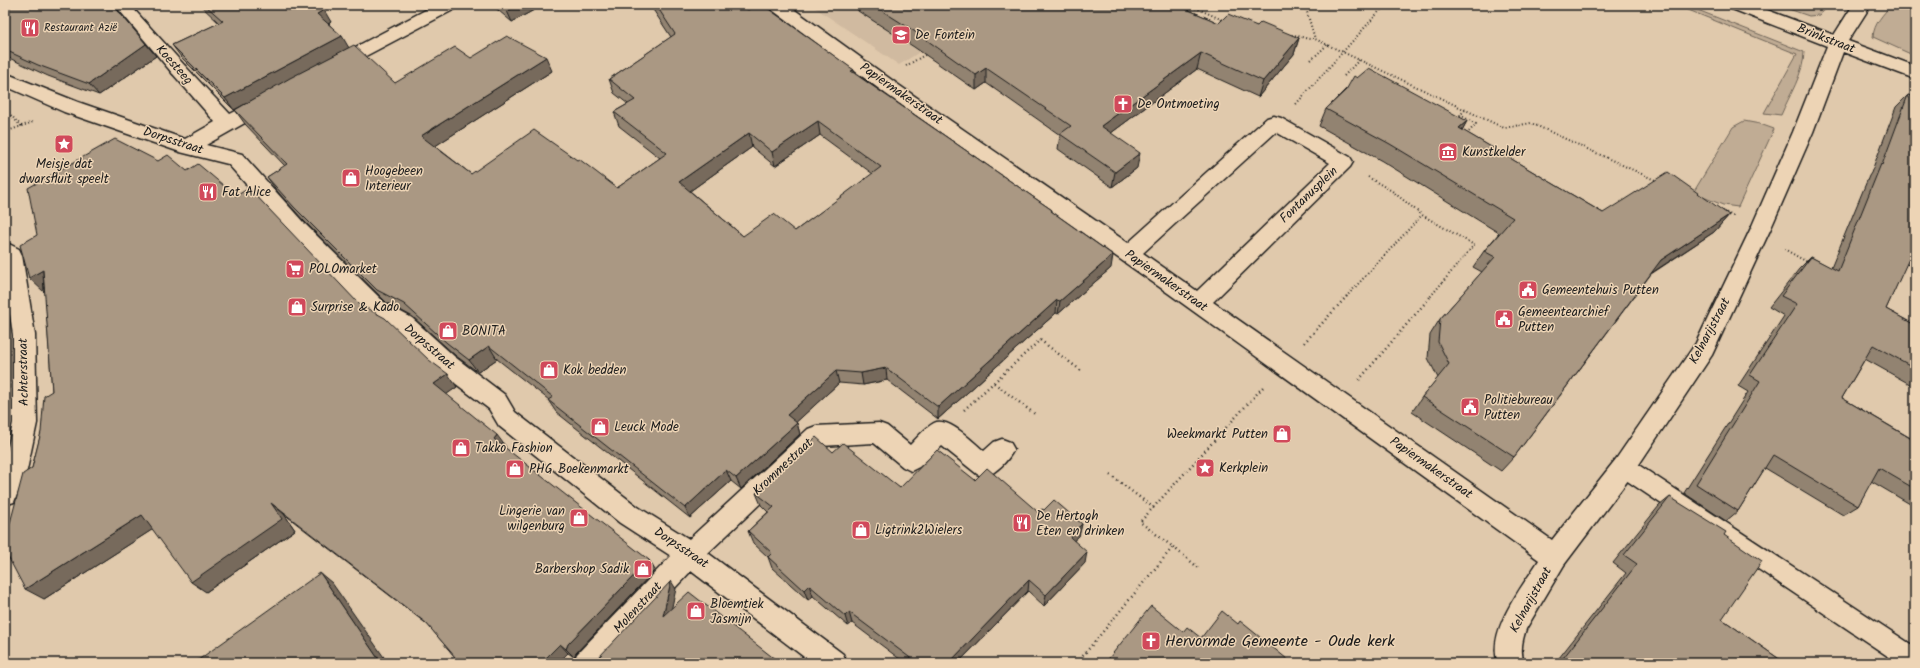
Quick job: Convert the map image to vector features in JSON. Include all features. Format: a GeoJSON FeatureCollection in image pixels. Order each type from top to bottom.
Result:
{"type":"FeatureCollection","features":[{"type":"Feature","properties":{"kind":"street"},"geometry":{"type":"LineString","coordinates":[[320,73],[449,5]]}},
{"type":"Feature","properties":{"kind":"street","name":"Papiermakerstraat"},"geometry":{"type":"LineString","coordinates":[[777,5],[882,81],[1556,557]]}},
{"type":"Feature","properties":{"kind":"street","name":"Brinkstraat"},"geometry":{"type":"LineString","coordinates":[[1738,5],[1915,73]]}},
{"type":"Feature","properties":{"kind":"street","name":"Kelnarijstraat"},"geometry":{"type":"LineString","coordinates":[[1510,659],[1509,640],[1515,623],[1556,557],[1624,467],[1704,349],[1761,228],[1803,132],[1837,44],[1862,5]]}},
{"type":"Feature","properties":{"kind":"street","name":"Koesteeg"},"geometry":{"type":"LineString","coordinates":[[179,70],[227,123]]}},
{"type":"Feature","properties":{"kind":"street","name":"Dorpsstraat"},"geometry":{"type":"LineString","coordinates":[[5,79],[71,107],[187,146],[235,160],[296,227],[378,310],[404,324],[447,364],[497,402],[507,418],[629,515],[668,538],[834,663]]}},
{"type":"Feature","properties":{"kind":"street"},"geometry":{"type":"LineString","coordinates":[[187,146],[279,94]]}},
{"type":"Feature","properties":{"kind":"street"},"geometry":{"type":"LineString","coordinates":[[1129,254],[1274,123],[1278,125]]}},
{"type":"Feature","properties":{"kind":"street","name":"Fontanusplein"},"geometry":{"type":"LineString","coordinates":[[1198,303],[1343,162],[1278,125]]}},
{"type":"Feature","properties":{"kind":"street","name":"Achterstraat"},"geometry":{"type":"LineString","coordinates":[[5,250],[12,255],[24,335],[25,423],[15,470],[5,494]]}},
{"type":"Feature","properties":{"kind":"street"},"geometry":{"type":"LineString","coordinates":[[941,431],[985,466],[1002,449]]}},
{"type":"Feature","properties":{"kind":"street","name":"Krommestraat"},"geometry":{"type":"LineString","coordinates":[[690,554],[816,436],[879,433],[911,460],[941,431]]}},
{"type":"Feature","properties":{"kind":"street","name":"Molenstraat"},"geometry":{"type":"LineString","coordinates":[[586,663],[690,554]]}},
{"type":"Feature","properties":{"kind":"lane","name":"Koesteeg"},"geometry":{"type":"LineString","coordinates":[[122,5],[179,70]]}},
{"type":"Feature","properties":{"kind":"lane"},"geometry":{"type":"LineString","coordinates":[[1624,467],[1915,661]]}},
{"type":"Feature","properties":{"kind":"path"},"geometry":{"type":"LineString","coordinates":[[1189,5],[1230,23]]}},
{"type":"Feature","properties":{"kind":"path"},"geometry":{"type":"LineString","coordinates":[[1278,125],[1385,5]]}},
{"type":"Feature","properties":{"kind":"path"},"geometry":{"type":"LineString","coordinates":[[1306,8],[1315,39]]}},
{"type":"Feature","properties":{"kind":"path"},"geometry":{"type":"LineString","coordinates":[[1282,36],[1293,34],[1307,41],[1315,39],[1504,128],[1530,123],[1662,184]]}},
{"type":"Feature","properties":{"kind":"path"},"geometry":{"type":"LineString","coordinates":[[1311,60],[1327,45]]}},
{"type":"Feature","properties":{"kind":"path"},"geometry":{"type":"LineString","coordinates":[[882,81],[929,52]]}},
{"type":"Feature","properties":{"kind":"path"},"geometry":{"type":"LineString","coordinates":[[1344,76],[1359,60]]}},
{"type":"Feature","properties":{"kind":"path"},"geometry":{"type":"LineString","coordinates":[[5,109],[21,126]]}},
{"type":"Feature","properties":{"kind":"path"},"geometry":{"type":"LineString","coordinates":[[1462,138],[1476,124],[1460,115],[1465,110]]}},
{"type":"Feature","properties":{"kind":"path"},"geometry":{"type":"LineString","coordinates":[[1339,403],[1474,246],[1422,215],[1392,191],[1343,162]]}},
{"type":"Feature","properties":{"kind":"path"},"geometry":{"type":"LineString","coordinates":[[1718,209],[1761,228],[1780,246],[1813,265]]}},
{"type":"Feature","properties":{"kind":"path"},"geometry":{"type":"LineString","coordinates":[[1200,569],[1140,522],[1422,215]]}},
{"type":"Feature","properties":{"kind":"path"},"geometry":{"type":"LineString","coordinates":[[941,431],[1040,340],[1083,372]]}},
{"type":"Feature","properties":{"kind":"path"},"geometry":{"type":"LineString","coordinates":[[994,382],[1036,415]]}},
{"type":"Feature","properties":{"kind":"path"},"geometry":{"type":"LineString","coordinates":[[1110,475],[1154,508]]}},
{"type":"Feature","properties":{"kind":"path"},"geometry":{"type":"LineString","coordinates":[[1077,663],[1173,547]]}},
{"type":"Feature","properties":{"kind":"shaded area","name":"De Fontein"},"geometry":{"type":"Polygon","coordinates":[[[811,5],[994,5],[899,65],[811,5]]]}},
{"type":"Feature","properties":{"kind":"shaded area"},"geometry":{"type":"Polygon","coordinates":[[[1676,5],[1685,5],[1804,52],[1802,68],[1781,115],[1764,113],[1797,54],[1676,5]]]}},
{"type":"Feature","properties":{"kind":"shaded area"},"geometry":{"type":"Polygon","coordinates":[[[1777,5],[1828,5],[1819,15],[1809,16],[1777,5]]]}},
{"type":"Feature","properties":{"kind":"shaded area"},"geometry":{"type":"Polygon","coordinates":[[[1891,5],[1915,5],[1915,56],[1873,37],[1877,23],[1891,5]]]}},
{"type":"Feature","properties":{"kind":"shaded area"},"geometry":{"type":"Polygon","coordinates":[[[1744,121],[1760,124],[1774,129],[1738,207],[1723,205],[1693,193],[1733,127],[1744,121]]]}},
{"type":"Feature","properties":{"kind":"building"},"geometry":{"type":"Polygon","coordinates":[[[5,5],[113,5],[146,44],[89,84],[38,65],[5,50],[5,5]]]}},
{"type":"Feature","properties":{"kind":"building"},"geometry":{"type":"Polygon","coordinates":[[[205,5],[317,5],[324,10],[317,14],[342,36],[225,98],[172,45],[223,21],[205,5]]]}},
{"type":"Feature","properties":{"kind":"building"},"geometry":{"type":"Polygon","coordinates":[[[500,5],[518,5],[507,11],[500,5]]]}},
{"type":"Feature","properties":{"kind":"building"},"geometry":{"type":"Polygon","coordinates":[[[656,5],[741,5],[748,10],[756,5],[763,5],[854,70],[851,71],[1052,210],[1051,211],[1113,255],[1060,301],[1057,300],[938,407],[886,368],[861,373],[836,371],[787,415],[797,423],[736,478],[726,470],[685,508],[548,400],[553,397],[489,346],[469,360],[447,343],[404,304],[377,290],[294,207],[267,177],[287,164],[235,110],[290,78],[354,45],[395,83],[455,47],[471,58],[507,36],[546,57],[421,136],[471,174],[534,130],[577,160],[579,159],[617,188],[667,153],[614,112],[635,100],[609,79],[675,34],[656,5]],[[818,121],[772,152],[749,133],[679,182],[743,236],[774,214],[795,231],[881,167],[818,121]]]}},
{"type":"Feature","properties":{"kind":"building"},"geometry":{"type":"Polygon","coordinates":[[[873,5],[1177,5],[1219,23],[1228,14],[1257,26],[1261,22],[1299,38],[1263,81],[1201,53],[1101,126],[1140,153],[1115,172],[1060,134],[1071,126],[986,68],[976,75],[914,31],[873,5]]]}},
{"type":"Feature","properties":{"kind":"building"},"geometry":{"type":"Polygon","coordinates":[[[1369,68],[1467,121],[1459,128],[1603,213],[1668,172],[1729,215],[1661,260],[1514,457],[1422,397],[1449,364],[1438,342],[1440,319],[1495,257],[1484,251],[1513,218],[1390,144],[1326,109],[1346,90],[1354,76],[1357,78],[1369,68]]]}},
{"type":"Feature","properties":{"kind":"building"},"geometry":{"type":"Polygon","coordinates":[[[1908,95],[1915,97],[1915,251],[1913,250],[1886,309],[1915,325],[1915,368],[1873,345],[1842,398],[1915,441],[1915,489],[1879,468],[1858,506],[1773,455],[1738,511],[1696,484],[1760,381],[1750,375],[1797,304],[1781,296],[1811,257],[1838,271],[1881,164],[1882,165],[1908,95]]]}},
{"type":"Feature","properties":{"kind":"building"},"geometry":{"type":"Polygon","coordinates":[[[115,139],[158,161],[168,155],[187,171],[198,164],[236,196],[249,188],[359,304],[385,318],[429,360],[448,374],[434,384],[497,435],[494,439],[649,560],[568,644],[566,649],[560,644],[541,663],[449,663],[455,657],[426,623],[271,503],[282,519],[191,582],[142,515],[25,589],[5,551],[5,542],[23,474],[32,468],[41,432],[44,396],[52,391],[43,270],[29,278],[20,245],[37,235],[28,188],[115,139]]]}},
{"type":"Feature","properties":{"kind":"building"},"geometry":{"type":"Polygon","coordinates":[[[816,437],[833,452],[843,443],[900,488],[937,450],[975,480],[987,468],[1038,512],[1042,509],[1044,510],[1054,500],[1082,524],[1071,534],[1073,535],[1071,538],[1087,552],[1046,595],[1029,580],[949,663],[917,663],[849,612],[845,616],[809,585],[804,590],[768,557],[772,553],[748,531],[774,507],[756,493],[816,437]]]}},
{"type":"Feature","properties":{"kind":"building"},"geometry":{"type":"Polygon","coordinates":[[[1670,497],[1726,532],[1724,535],[1762,561],[1722,619],[1785,663],[1560,662],[1637,564],[1624,555],[1670,497]]]}},
{"type":"Feature","properties":{"kind":"building"},"geometry":{"type":"Polygon","coordinates":[[[320,573],[381,663],[194,663],[320,573]]]}},
{"type":"Feature","properties":{"kind":"building"},"geometry":{"type":"Polygon","coordinates":[[[671,581],[663,616],[689,592],[780,663],[582,663],[575,657],[599,657],[671,581]]]}},
{"type":"Feature","properties":{"kind":"building","name":"Hervormde Gemeente - Oude kerk"},"geometry":{"type":"Polygon","coordinates":[[[1151,606],[1183,632],[1187,627],[1201,638],[1222,611],[1238,624],[1240,621],[1292,663],[1105,663],[1151,606]]]}},
{"type":"Feature","properties":{"kind":"place","name":"Restaurant Azië"},"geometry":{"type":"Point","coordinates":[30,28]}},
{"type":"Feature","properties":{"kind":"place","name":"De Fontein"},"geometry":{"type":"Point","coordinates":[901,35]}},
{"type":"Feature","properties":{"kind":"place","name":"De Ontmoeting"},"geometry":{"type":"Point","coordinates":[1123,104]}},
{"type":"Feature","properties":{"kind":"place","name":"Meisje dat dwarsfluit speelt"},"geometry":{"type":"Point","coordinates":[64,144]}},
{"type":"Feature","properties":{"kind":"place","name":"Kunstkelder"},"geometry":{"type":"Point","coordinates":[1448,152]}},
{"type":"Feature","properties":{"kind":"place","name":"Hoogebeen Interieur"},"geometry":{"type":"Point","coordinates":[351,178]}},
{"type":"Feature","properties":{"kind":"place","name":"Fat Alice"},"geometry":{"type":"Point","coordinates":[208,192]}},
{"type":"Feature","properties":{"kind":"place","name":"POLOmarket"},"geometry":{"type":"Point","coordinates":[295,269]}},
{"type":"Feature","properties":{"kind":"place","name":"Gemeentehuis Putten"},"geometry":{"type":"Point","coordinates":[1528,290]}},
{"type":"Feature","properties":{"kind":"place","name":"Surprise & Kado"},"geometry":{"type":"Point","coordinates":[297,307]}},
{"type":"Feature","properties":{"kind":"place","name":"Gemeentearchief Putten"},"geometry":{"type":"Point","coordinates":[1504,319]}},
{"type":"Feature","properties":{"kind":"place","name":"BONITA"},"geometry":{"type":"Point","coordinates":[448,331]}},
{"type":"Feature","properties":{"kind":"place","name":"Kok bedden"},"geometry":{"type":"Point","coordinates":[549,370]}},
{"type":"Feature","properties":{"kind":"place","name":"Politiebureau Putten"},"geometry":{"type":"Point","coordinates":[1470,407]}},
{"type":"Feature","properties":{"kind":"place","name":"Leuck Mode"},"geometry":{"type":"Point","coordinates":[600,427]}},
{"type":"Feature","properties":{"kind":"place","name":"Weekmarkt Putten"},"geometry":{"type":"Point","coordinates":[1282,434]}},
{"type":"Feature","properties":{"kind":"place","name":"Takko Fashion"},"geometry":{"type":"Point","coordinates":[461,448]}},
{"type":"Feature","properties":{"kind":"place","name":"Kerkplein"},"geometry":{"type":"Point","coordinates":[1205,468]}},
{"type":"Feature","properties":{"kind":"place","name":"PHG Boekenmarkt"},"geometry":{"type":"Point","coordinates":[515,469]}},
{"type":"Feature","properties":{"kind":"place","name":"Lingerie van wilgenburg"},"geometry":{"type":"Point","coordinates":[579,518]}},
{"type":"Feature","properties":{"kind":"place","name":"De Hertogh Eten en drinken"},"geometry":{"type":"Point","coordinates":[1022,523]}},
{"type":"Feature","properties":{"kind":"place","name":"Ligtrink2Wielers"},"geometry":{"type":"Point","coordinates":[861,530]}},
{"type":"Feature","properties":{"kind":"place","name":"Barbershop Sadik"},"geometry":{"type":"Point","coordinates":[643,569]}},
{"type":"Feature","properties":{"kind":"place","name":"Bloemtiek Jasmijn"},"geometry":{"type":"Point","coordinates":[696,611]}},
{"type":"Feature","properties":{"kind":"place","name":"Hervormde Gemeente - Oude kerk"},"geometry":{"type":"Point","coordinates":[1151,641]}}]}
